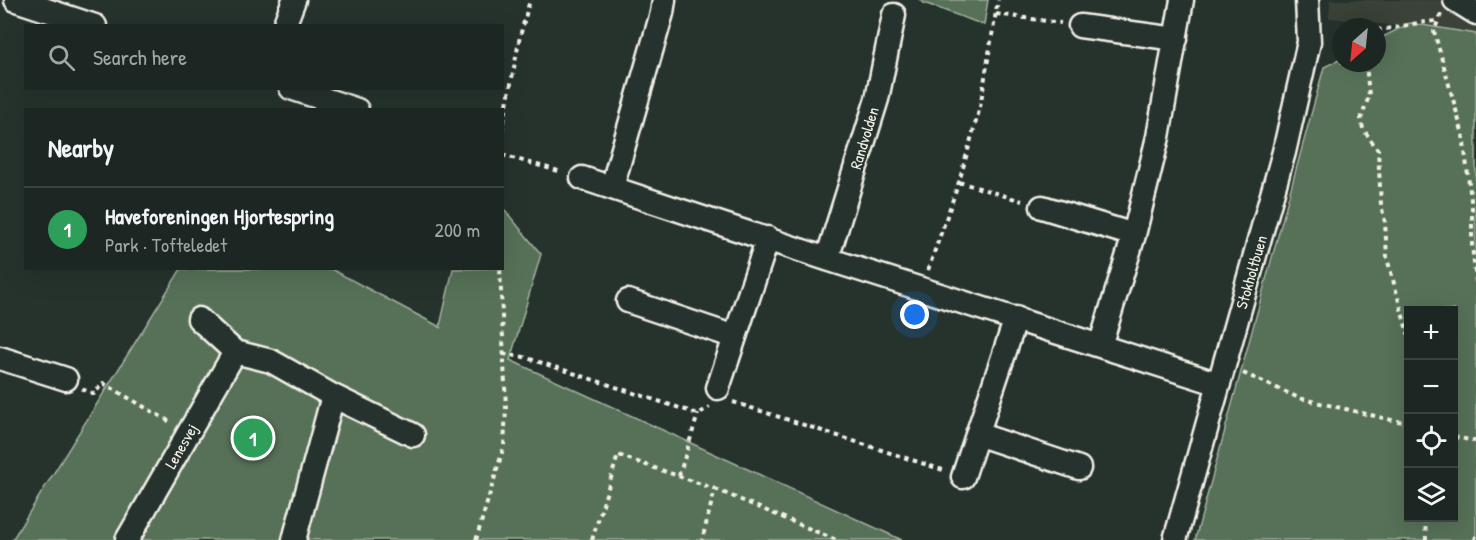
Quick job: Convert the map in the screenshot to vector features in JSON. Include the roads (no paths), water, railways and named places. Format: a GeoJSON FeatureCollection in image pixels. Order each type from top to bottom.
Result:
{"type":"FeatureCollection","features":[{"type":"Feature","properties":{"kind":"street"},"geometry":{"type":"LineString","coordinates":[[16,0],[89,24]]}},
{"type":"Feature","properties":{"kind":"street"},"geometry":{"type":"LineString","coordinates":[[285,24],[294,0]]}},
{"type":"Feature","properties":{"kind":"street"},"geometry":{"type":"LineString","coordinates":[[612,188],[664,0]]}},
{"type":"Feature","properties":{"kind":"street"},"geometry":{"type":"LineString","coordinates":[[1100,346],[1134,235],[1158,137],[1182,0]]}},
{"type":"Feature","properties":{"kind":"street","name":"Stokholtbuen"},"geometry":{"type":"LineString","coordinates":[[1175,540],[1284,152],[1309,42],[1307,0]]}},
{"type":"Feature","properties":{"kind":"street"},"geometry":{"type":"LineString","coordinates":[[1449,5],[1476,13]]}},
{"type":"Feature","properties":{"kind":"street","name":"Randvolden"},"geometry":{"type":"LineString","coordinates":[[827,259],[877,99],[894,15]]}},
{"type":"Feature","properties":{"kind":"street"},"geometry":{"type":"LineString","coordinates":[[1080,26],[1176,39]]}},
{"type":"Feature","properties":{"kind":"street"},"geometry":{"type":"LineString","coordinates":[[297,90],[351,108]]}},
{"type":"Feature","properties":{"kind":"street"},"geometry":{"type":"LineString","coordinates":[[582,178],[1100,346],[1222,375]]}},
{"type":"Feature","properties":{"kind":"street"},"geometry":{"type":"LineString","coordinates":[[1042,207],[1134,235]]}},
{"type":"Feature","properties":{"kind":"street"},"geometry":{"type":"LineString","coordinates":[[719,397],[735,337],[768,238]]}},
{"type":"Feature","properties":{"kind":"street"},"geometry":{"type":"LineString","coordinates":[[628,301],[735,337]]}},
{"type":"Feature","properties":{"kind":"street"},"geometry":{"type":"LineString","coordinates":[[963,477],[1016,318]]}},
{"type":"Feature","properties":{"kind":"street"},"geometry":{"type":"LineString","coordinates":[[199,319],[235,352],[271,362],[333,396],[413,435]]}},
{"type":"Feature","properties":{"kind":"street","name":"Lenesvej"},"geometry":{"type":"LineString","coordinates":[[127,540],[235,352]]}},
{"type":"Feature","properties":{"kind":"street"},"geometry":{"type":"LineString","coordinates":[[0,358],[66,380]]}},
{"type":"Feature","properties":{"kind":"street"},"geometry":{"type":"LineString","coordinates":[[294,540],[333,396]]}},
{"type":"Feature","properties":{"kind":"street"},"geometry":{"type":"LineString","coordinates":[[977,434],[1079,468]]}},
{"type":"Feature","properties":{"kind":"place","name":"Haveforeningen Hjortespring"},"geometry":{"type":"Point","coordinates":[253,438]}}]}
